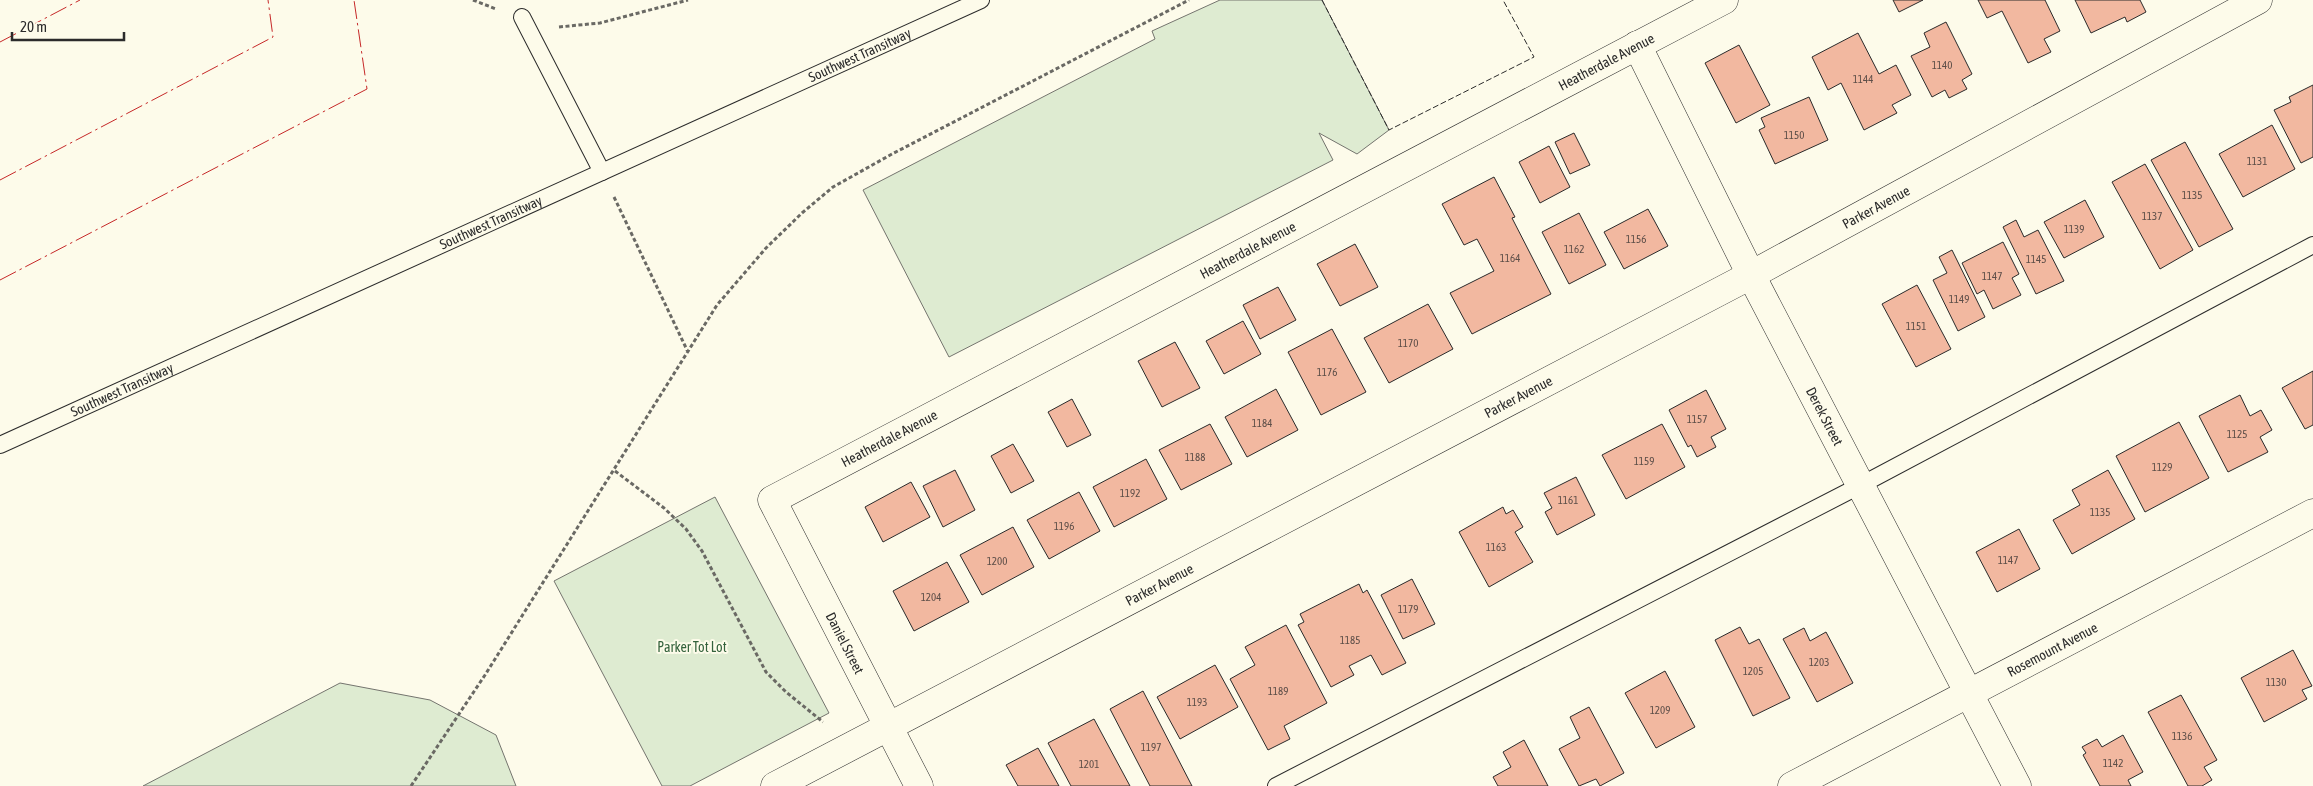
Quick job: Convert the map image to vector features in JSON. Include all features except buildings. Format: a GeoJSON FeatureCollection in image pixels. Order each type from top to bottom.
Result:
{"type":"FeatureCollection","features":[{"type":"Feature","properties":{"kind":"street","name":"Heatherdale Avenue"},"geometry":{"type":"LineString","coordinates":[[772,500],[1724,0]]}},
{"type":"Feature","properties":{"kind":"street","name":"Parker Avenue"},"geometry":{"type":"LineString","coordinates":[[775,786],[1751,275],[2258,0]]}},
{"type":"Feature","properties":{"kind":"street","name":"Derek Street"},"geometry":{"type":"LineString","coordinates":[[1637,45],[1751,275],[2017,786]]}},
{"type":"Feature","properties":{"kind":"street","name":"Daniel Street"},"geometry":{"type":"LineString","coordinates":[[772,500],[919,786]]}},
{"type":"Feature","properties":{"kind":"street","name":"Rosemount Avenue"},"geometry":{"type":"LineString","coordinates":[[1792,786],[2313,514]]}},
{"type":"Feature","properties":{"kind":"lane","name":"Southwest Transitway"},"geometry":{"type":"LineString","coordinates":[[0,445],[981,0]]}},
{"type":"Feature","properties":{"kind":"lane"},"geometry":{"type":"LineString","coordinates":[[522,17],[602,172]]}},
{"type":"Feature","properties":{"kind":"lane"},"geometry":{"type":"LineString","coordinates":[[1276,786],[1861,486],[2313,245]]}},
{"type":"Feature","properties":{"kind":"path"},"geometry":{"type":"LineString","coordinates":[[473,0],[553,27],[600,24],[688,0]]}},
{"type":"Feature","properties":{"kind":"path"},"geometry":{"type":"LineString","coordinates":[[411,786],[485,675],[718,305],[742,275],[802,213],[834,187],[892,154],[1189,0]]}},
{"type":"Feature","properties":{"kind":"path"},"geometry":{"type":"LineString","coordinates":[[602,172],[688,352]]}},
{"type":"Feature","properties":{"kind":"path"},"geometry":{"type":"LineString","coordinates":[[615,471],[664,508],[686,529],[702,551],[766,672],[786,692],[828,727]]}},
{"type":"Feature","properties":{"kind":"green space"},"geometry":{"type":"Polygon","coordinates":[[[1220,0],[1322,0],[1389,130],[1357,154],[1319,133],[1333,160],[949,357],[863,190],[1155,39],[1152,31],[1220,0]]]}},
{"type":"Feature","properties":{"kind":"green space","name":"Parker Tot Lot"},"geometry":{"type":"Polygon","coordinates":[[[715,497],[829,713],[690,786],[662,786],[554,581],[715,497]]]}},
{"type":"Feature","properties":{"kind":"green space"},"geometry":{"type":"Polygon","coordinates":[[[340,683],[430,700],[496,735],[516,786],[143,786],[340,683]]]}},
{"type":"Feature","properties":{"kind":"fence"},"geometry":{"type":"LineString","coordinates":[[1322,0],[1389,130],[1534,57],[1503,0]]}},
{"type":"Feature","properties":{"kind":"power"},"geometry":{"type":"LineString","coordinates":[[0,42],[80,0]]}},
{"type":"Feature","properties":{"kind":"power"},"geometry":{"type":"LineString","coordinates":[[0,180],[273,37],[268,0]]}},
{"type":"Feature","properties":{"kind":"power"},"geometry":{"type":"LineString","coordinates":[[0,280],[367,89],[354,0]]}}]}
